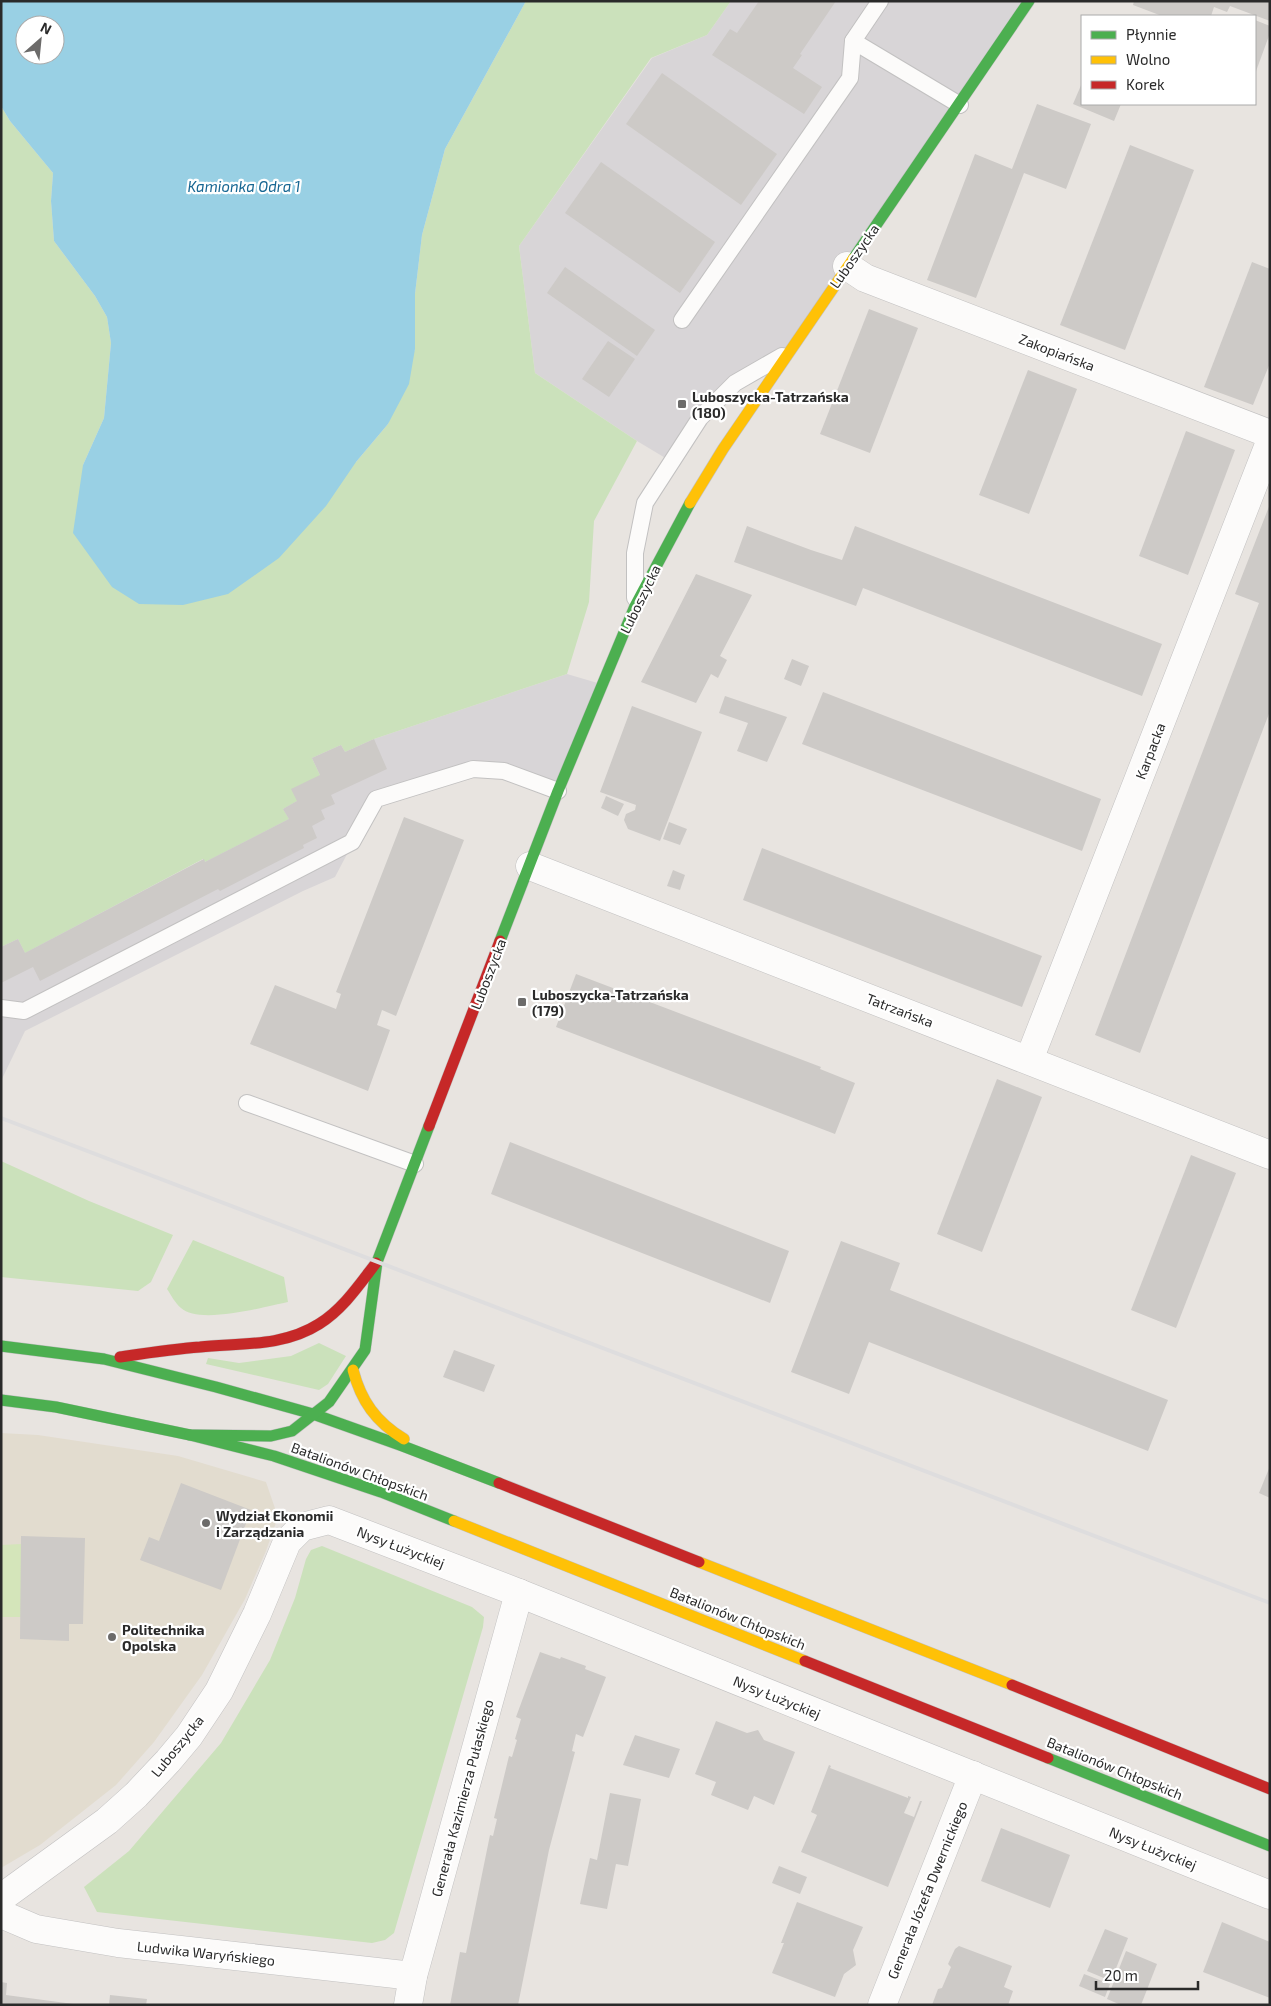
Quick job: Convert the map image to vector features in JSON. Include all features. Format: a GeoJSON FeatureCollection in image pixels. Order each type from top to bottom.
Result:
{"type":"FeatureCollection","features":[{"type":"Feature","properties":{"kind":"main road","name":"Luboszycka"},"geometry":{"type":"LineString","coordinates":[[377,1262],[558,791],[635,606],[675,529],[723,449],[847,266],[960,105],[1029,1]]}},
{"type":"Feature","properties":{"kind":"main road"},"geometry":{"type":"LineString","coordinates":[[104,1359],[208,1346],[251,1344],[290,1338],[318,1325],[347,1302],[377,1262]]}},
{"type":"Feature","properties":{"kind":"main road"},"geometry":{"type":"LineString","coordinates":[[1,1400],[56,1407],[190,1435],[271,1436],[292,1431],[328,1402],[353,1370],[365,1350],[377,1262]]}},
{"type":"Feature","properties":{"kind":"main road"},"geometry":{"type":"LineString","coordinates":[[1,1346],[104,1359],[314,1414],[856,1622],[1270,1789]]}},
{"type":"Feature","properties":{"kind":"main road"},"geometry":{"type":"LineString","coordinates":[[353,1370],[357,1389],[364,1404],[378,1419],[396,1434],[453,1466]]}},
{"type":"Feature","properties":{"kind":"main road","name":"Batalionów Chłopskich"},"geometry":{"type":"LineString","coordinates":[[190,1435],[274,1456],[381,1492],[1270,1846]]}},
{"type":"Feature","properties":{"kind":"street","name":"Zakopiańska"},"geometry":{"type":"LineString","coordinates":[[847,266],[865,278],[1270,434]]}},
{"type":"Feature","properties":{"kind":"street","name":"Karpacka"},"geometry":{"type":"LineString","coordinates":[[1029,1060],[1270,442]]}},
{"type":"Feature","properties":{"kind":"street","name":"Tatrzańska"},"geometry":{"type":"LineString","coordinates":[[530,866],[1270,1155]]}},
{"type":"Feature","properties":{"kind":"street","name":"Nysy Łużyckiej"},"geometry":{"type":"LineString","coordinates":[[287,1542],[302,1527],[329,1520],[519,1593],[1270,1895]]}},
{"type":"Feature","properties":{"kind":"street","name":"Luboszycka"},"geometry":{"type":"LineString","coordinates":[[1,1898],[107,1821],[136,1795],[189,1736],[219,1691],[238,1654],[287,1542]]}},
{"type":"Feature","properties":{"kind":"street","name":"Generała Kazimierza Pułaskiego"},"geometry":{"type":"LineString","coordinates":[[408,2005],[414,1976],[519,1593]]}},
{"type":"Feature","properties":{"kind":"street","name":"Generała Józefa Dwernickiego"},"geometry":{"type":"LineString","coordinates":[[882,2005],[973,1775]]}},
{"type":"Feature","properties":{"kind":"street","name":"Ludwika Waryńskiego"},"geometry":{"type":"LineString","coordinates":[[1,1914],[36,1929],[118,1943],[414,1976]]}},
{"type":"Feature","properties":{"kind":"lane"},"geometry":{"type":"LineString","coordinates":[[682,320],[850,78],[853,41],[880,1]]}},
{"type":"Feature","properties":{"kind":"lane"},"geometry":{"type":"LineString","coordinates":[[853,41],[960,105]]}},
{"type":"Feature","properties":{"kind":"lane"},"geometry":{"type":"LineString","coordinates":[[635,606],[635,553],[646,503],[700,418],[735,383],[788,352]]}},
{"type":"Feature","properties":{"kind":"lane"},"geometry":{"type":"LineString","coordinates":[[1,1008],[24,1010],[352,842],[376,799],[473,769],[504,771],[558,791]]}},
{"type":"Feature","properties":{"kind":"lane"},"geometry":{"type":"LineString","coordinates":[[247,1103],[414,1164]]}},
{"type":"Feature","properties":{"kind":"shaded area"},"geometry":{"type":"Polygon","coordinates":[[[731,1],[1029,1],[788,352],[735,383],[672,462],[535,373],[519,246],[652,58],[707,35],[731,1]]]}},
{"type":"Feature","properties":{"kind":"shaded area"},"geometry":{"type":"Polygon","coordinates":[[[567,674],[601,684],[558,791],[504,771],[376,799],[335,877],[303,891],[25,1031],[1,1081],[1,947],[18,939],[25,952],[204,859],[205,862],[283,809],[320,775],[312,758],[341,745],[345,752],[374,739],[567,674]]]}},
{"type":"Feature","properties":{"kind":"shaded area","name":"Politechnika Opolska"},"geometry":{"type":"Polygon","coordinates":[[[1,1433],[38,1435],[178,1456],[266,1482],[278,1517],[266,1551],[245,1599],[202,1675],[154,1742],[116,1785],[40,1845],[1,1868],[1,1433]]]}},
{"type":"Feature","properties":{"kind":"green space"},"geometry":{"type":"Polygon","coordinates":[[[526,1],[731,1],[707,35],[651,58],[519,246],[535,373],[637,441],[594,521],[589,602],[567,674],[374,739],[345,752],[341,745],[312,758],[320,775],[297,801],[283,809],[289,819],[205,862],[203,859],[25,953],[18,939],[1,947],[1,106],[10,121],[53,173],[51,201],[54,241],[95,296],[107,317],[111,343],[104,418],[83,465],[356,462],[388,424],[415,349],[415,294],[422,235],[445,149],[526,1]]]}},
{"type":"Feature","properties":{"kind":"green space"},"geometry":{"type":"Polygon","coordinates":[[[1,1161],[89,1201],[173,1235],[151,1282],[138,1291],[1,1277],[1,1161]]]}},
{"type":"Feature","properties":{"kind":"green space"},"geometry":{"type":"Polygon","coordinates":[[[193,1240],[284,1277],[288,1302],[248,1311],[216,1315],[190,1313],[181,1308],[167,1289],[193,1240]]]}},
{"type":"Feature","properties":{"kind":"green space"},"geometry":{"type":"Polygon","coordinates":[[[319,1343],[346,1356],[328,1384],[319,1390],[206,1364],[208,1358],[239,1363],[291,1356],[319,1343]]]}},
{"type":"Feature","properties":{"kind":"green space"},"geometry":{"type":"Polygon","coordinates":[[[21,1544],[21,1617],[1,1617],[1,1545],[21,1544]]]}},
{"type":"Feature","properties":{"kind":"green space"},"geometry":{"type":"Polygon","coordinates":[[[322,1546],[472,1607],[484,1617],[483,1627],[394,1933],[385,1940],[372,1943],[97,1912],[84,1887],[129,1851],[221,1743],[270,1660],[295,1598],[306,1559],[311,1550],[322,1546]]]}},
{"type":"Feature","properties":{"kind":"water","name":"Kamionka Odra 1"},"geometry":{"type":"Polygon","coordinates":[[[1,1],[526,1],[445,149],[422,235],[415,294],[415,349],[409,384],[388,424],[356,462],[326,506],[279,558],[228,594],[183,605],[139,604],[112,587],[73,533],[83,465],[104,418],[111,343],[107,317],[95,296],[54,241],[51,201],[53,173],[10,121],[1,106],[1,1]]]}},
{"type":"Feature","properties":{"kind":"building"},"geometry":{"type":"Polygon","coordinates":[[[759,1],[836,1],[800,54],[802,55],[793,68],[822,87],[804,114],[712,55],[730,29],[737,33],[759,1]]]}},
{"type":"Feature","properties":{"kind":"building"},"geometry":{"type":"Polygon","coordinates":[[[1134,1],[1270,1],[1270,21],[1230,6],[1227,12],[1214,7],[1211,15],[1159,15],[1133,5],[1134,1]]]}},
{"type":"Feature","properties":{"kind":"building"},"geometry":{"type":"Polygon","coordinates":[[[1256,20],[1270,26],[1270,33],[1256,71],[1256,20]]]}},
{"type":"Feature","properties":{"kind":"building"},"geometry":{"type":"Polygon","coordinates":[[[662,73],[777,154],[741,205],[626,124],[662,73]]]}},
{"type":"Feature","properties":{"kind":"building"},"geometry":{"type":"Polygon","coordinates":[[[1081,85],[1081,105],[1121,105],[1114,121],[1073,104],[1081,85]]]}},
{"type":"Feature","properties":{"kind":"building"},"geometry":{"type":"Polygon","coordinates":[[[1037,104],[1091,124],[1066,189],[1024,173],[976,298],[927,280],[975,154],[1012,169],[1037,104]]]}},
{"type":"Feature","properties":{"kind":"building"},"geometry":{"type":"Polygon","coordinates":[[[1130,145],[1194,170],[1125,350],[1060,325],[1130,145]]]}},
{"type":"Feature","properties":{"kind":"building"},"geometry":{"type":"Polygon","coordinates":[[[601,162],[715,242],[680,293],[565,213],[601,162]]]}},
{"type":"Feature","properties":{"kind":"building"},"geometry":{"type":"Polygon","coordinates":[[[1252,262],[1270,269],[1270,363],[1253,405],[1204,387],[1252,262]]]}},
{"type":"Feature","properties":{"kind":"building"},"geometry":{"type":"Polygon","coordinates":[[[565,267],[655,330],[637,356],[547,293],[565,267]]]}},
{"type":"Feature","properties":{"kind":"building"},"geometry":{"type":"Polygon","coordinates":[[[869,309],[918,328],[870,453],[820,434],[869,309]]]}},
{"type":"Feature","properties":{"kind":"building"},"geometry":{"type":"Polygon","coordinates":[[[608,341],[635,359],[609,397],[582,379],[608,341]]]}},
{"type":"Feature","properties":{"kind":"building"},"geometry":{"type":"Polygon","coordinates":[[[1028,370],[1077,389],[1029,514],[979,495],[1028,370]]]}},
{"type":"Feature","properties":{"kind":"building"},"geometry":{"type":"Polygon","coordinates":[[[1186,431],[1235,450],[1188,575],[1139,556],[1186,431]]]}},
{"type":"Feature","properties":{"kind":"building"},"geometry":{"type":"Polygon","coordinates":[[[1270,504],[1270,711],[1140,1053],[1095,1035],[1259,603],[1235,594],[1270,504]]]}},
{"type":"Feature","properties":{"kind":"building"},"geometry":{"type":"Polygon","coordinates":[[[747,526],[842,560],[855,526],[1162,644],[1142,696],[863,588],[856,606],[734,562],[747,526]]]}},
{"type":"Feature","properties":{"kind":"building"},"geometry":{"type":"Polygon","coordinates":[[[696,574],[752,595],[720,656],[727,660],[718,678],[711,674],[696,703],[641,682],[696,574]]]}},
{"type":"Feature","properties":{"kind":"building"},"geometry":{"type":"Polygon","coordinates":[[[792,659],[809,666],[801,686],[784,679],[792,659]]]}},
{"type":"Feature","properties":{"kind":"building"},"geometry":{"type":"Polygon","coordinates":[[[823,692],[1101,799],[1082,851],[802,744],[823,692]]]}},
{"type":"Feature","properties":{"kind":"building"},"geometry":{"type":"Polygon","coordinates":[[[725,696],[787,717],[767,762],[737,751],[748,723],[719,713],[725,696]]]}},
{"type":"Feature","properties":{"kind":"building"},"geometry":{"type":"Polygon","coordinates":[[[632,706],[702,732],[660,841],[628,829],[624,820],[626,814],[635,810],[636,805],[600,792],[632,706]]]}},
{"type":"Feature","properties":{"kind":"building"},"geometry":{"type":"Polygon","coordinates":[[[374,739],[387,769],[331,795],[335,804],[321,810],[325,819],[312,826],[317,838],[303,845],[304,848],[220,891],[218,889],[40,981],[33,967],[1,983],[1,947],[18,939],[25,953],[204,859],[205,862],[289,819],[283,809],[297,801],[291,789],[320,775],[312,758],[341,745],[345,752],[374,739]]]}},
{"type":"Feature","properties":{"kind":"building"},"geometry":{"type":"Polygon","coordinates":[[[606,796],[624,804],[618,816],[601,808],[606,796]]]}},
{"type":"Feature","properties":{"kind":"building"},"geometry":{"type":"Polygon","coordinates":[[[404,817],[464,840],[396,1016],[382,1010],[377,1025],[390,1030],[368,1091],[250,1044],[275,985],[336,1009],[341,994],[336,992],[404,817]]]}},
{"type":"Feature","properties":{"kind":"building"},"geometry":{"type":"Polygon","coordinates":[[[669,822],[687,829],[680,845],[663,839],[669,822]]]}},
{"type":"Feature","properties":{"kind":"building"},"geometry":{"type":"Polygon","coordinates":[[[762,848],[1042,956],[1022,1007],[743,900],[762,848]]]}},
{"type":"Feature","properties":{"kind":"building"},"geometry":{"type":"Polygon","coordinates":[[[673,870],[685,875],[680,890],[667,886],[673,870]]]}},
{"type":"Feature","properties":{"kind":"building"},"geometry":{"type":"Polygon","coordinates":[[[576,974],[821,1067],[820,1069],[855,1083],[835,1134],[556,1027],[576,974]]]}},
{"type":"Feature","properties":{"kind":"building"},"geometry":{"type":"Polygon","coordinates":[[[997,1079],[1042,1097],[982,1252],[937,1234],[997,1079]]]}},
{"type":"Feature","properties":{"kind":"building"},"geometry":{"type":"Polygon","coordinates":[[[510,1142],[789,1251],[770,1303],[491,1194],[510,1142]]]}},
{"type":"Feature","properties":{"kind":"building"},"geometry":{"type":"Polygon","coordinates":[[[1191,1155],[1236,1173],[1176,1328],[1131,1310],[1191,1155]]]}},
{"type":"Feature","properties":{"kind":"building"},"geometry":{"type":"Polygon","coordinates":[[[841,1241],[900,1263],[890,1290],[1168,1400],[1148,1451],[869,1342],[849,1394],[791,1372],[841,1241]]]}},
{"type":"Feature","properties":{"kind":"building"},"geometry":{"type":"Polygon","coordinates":[[[454,1350],[495,1365],[484,1392],[443,1377],[454,1350]]]}},
{"type":"Feature","properties":{"kind":"building"},"geometry":{"type":"Polygon","coordinates":[[[1270,1466],[1270,1498],[1259,1493],[1270,1466]]]}},
{"type":"Feature","properties":{"kind":"building","name":"Wydział Ekonomii i Zarządzania"},"geometry":{"type":"Polygon","coordinates":[[[181,1483],[251,1510],[221,1590],[140,1560],[149,1537],[159,1541],[181,1483]]]}},
{"type":"Feature","properties":{"kind":"building","name":"Politechnika Opolska"},"geometry":{"type":"Polygon","coordinates":[[[21,1536],[85,1538],[83,1624],[69,1624],[69,1641],[20,1639],[21,1536]]]}},
{"type":"Feature","properties":{"kind":"building"},"geometry":{"type":"Polygon","coordinates":[[[540,1652],[586,1666],[585,1669],[606,1677],[583,1737],[576,1734],[572,1751],[575,1752],[549,1850],[518,2005],[450,2005],[460,1952],[466,1953],[490,1835],[493,1836],[497,1819],[494,1818],[509,1756],[512,1757],[517,1740],[515,1739],[521,1719],[516,1717],[540,1652]]]}},
{"type":"Feature","properties":{"kind":"building"},"geometry":{"type":"Polygon","coordinates":[[[716,1721],[747,1733],[758,1730],[764,1740],[795,1752],[774,1805],[754,1796],[748,1810],[711,1795],[716,1782],[695,1774],[716,1721]]]}},
{"type":"Feature","properties":{"kind":"building"},"geometry":{"type":"Polygon","coordinates":[[[635,1735],[680,1749],[669,1778],[623,1765],[635,1735]]]}},
{"type":"Feature","properties":{"kind":"building"},"geometry":{"type":"Polygon","coordinates":[[[829,1765],[831,1766],[830,1768],[908,1798],[908,1796],[911,1797],[904,1813],[914,1817],[920,1801],[922,1801],[888,1887],[801,1852],[817,1815],[811,1812],[829,1765]]]}},
{"type":"Feature","properties":{"kind":"building"},"geometry":{"type":"Polygon","coordinates":[[[610,1793],[641,1799],[628,1866],[616,1864],[607,1909],[580,1904],[590,1858],[597,1860],[610,1793]]]}},
{"type":"Feature","properties":{"kind":"building"},"geometry":{"type":"Polygon","coordinates":[[[1001,1828],[1070,1855],[1050,1908],[981,1881],[1001,1828]]]}},
{"type":"Feature","properties":{"kind":"building"},"geometry":{"type":"Polygon","coordinates":[[[779,1866],[807,1877],[800,1894],[772,1883],[779,1866]]]}},
{"type":"Feature","properties":{"kind":"building"},"geometry":{"type":"Polygon","coordinates":[[[797,1902],[863,1927],[853,1950],[856,1965],[844,1974],[835,1997],[772,1973],[797,1902]]]}},
{"type":"Feature","properties":{"kind":"building"},"geometry":{"type":"Polygon","coordinates":[[[1222,1922],[1270,1942],[1270,1998],[1203,1972],[1222,1922]]]}},
{"type":"Feature","properties":{"kind":"building"},"geometry":{"type":"Polygon","coordinates":[[[1105,1929],[1128,1938],[1111,1981],[1087,1971],[1105,1929]]]}},
{"type":"Feature","properties":{"kind":"building"},"geometry":{"type":"Polygon","coordinates":[[[959,1946],[1012,1966],[1004,1987],[1013,1991],[1008,2005],[932,2005],[938,1989],[942,1988],[951,1967],[948,1964],[955,1949],[959,1946]]]}},
{"type":"Feature","properties":{"kind":"building"},"geometry":{"type":"Polygon","coordinates":[[[1126,1951],[1157,1964],[1141,2005],[1121,2005],[1107,1999],[1126,1951]]]}},
{"type":"Feature","properties":{"kind":"building"},"geometry":{"type":"Polygon","coordinates":[[[1084,1974],[1110,1984],[1105,1997],[1079,1986],[1084,1974]]]}},
{"type":"Feature","properties":{"kind":"building"},"geometry":{"type":"Polygon","coordinates":[[[1,1982],[7,1983],[6,1995],[81,2005],[1,2005],[1,1982]]]}},
{"type":"Feature","properties":{"kind":"building"},"geometry":{"type":"Polygon","coordinates":[[[110,1995],[147,1999],[146,2005],[109,2005],[110,1995]]]}},
{"type":"Feature","properties":{"kind":"railway"},"geometry":{"type":"LineString","coordinates":[[1,1118],[1270,1603]]}},
{"type":"Feature","properties":{"kind":"traffic: fast"},"geometry":{"type":"LineString","coordinates":[[853,259],[1029,1]]}},
{"type":"Feature","properties":{"kind":"traffic: fast"},"geometry":{"type":"LineString","coordinates":[[500,941],[558,791],[635,606],[690,503]]}},
{"type":"Feature","properties":{"kind":"traffic: fast"},"geometry":{"type":"LineString","coordinates":[[190,1435],[271,1436],[292,1431],[329,1402],[365,1350],[377,1262],[429,1126]]}},
{"type":"Feature","properties":{"kind":"traffic: fast"},"geometry":{"type":"LineString","coordinates":[[1,1346],[104,1359],[216,1387],[313,1414],[499,1483]]}},
{"type":"Feature","properties":{"kind":"traffic: fast"},"geometry":{"type":"LineString","coordinates":[[1,1400],[56,1407],[190,1435],[274,1456],[381,1492],[454,1521]]}},
{"type":"Feature","properties":{"kind":"traffic: fast"},"geometry":{"type":"LineString","coordinates":[[1048,1758],[1270,1846]]}},
{"type":"Feature","properties":{"kind":"traffic: slow"},"geometry":{"type":"LineString","coordinates":[[690,503],[723,449],[853,259]]}},
{"type":"Feature","properties":{"kind":"traffic: slow"},"geometry":{"type":"LineString","coordinates":[[353,1370],[360,1391],[371,1410],[385,1425],[404,1439]]}},
{"type":"Feature","properties":{"kind":"traffic: slow"},"geometry":{"type":"LineString","coordinates":[[454,1521],[805,1661]]}},
{"type":"Feature","properties":{"kind":"traffic: slow"},"geometry":{"type":"LineString","coordinates":[[699,1562],[1012,1685]]}},
{"type":"Feature","properties":{"kind":"traffic: jam"},"geometry":{"type":"LineString","coordinates":[[429,1126],[500,941]]}},
{"type":"Feature","properties":{"kind":"traffic: jam"},"geometry":{"type":"LineString","coordinates":[[120,1357],[180,1349],[261,1343],[291,1337],[328,1318],[350,1296],[376,1263]]}},
{"type":"Feature","properties":{"kind":"traffic: jam"},"geometry":{"type":"LineString","coordinates":[[499,1483],[699,1562]]}},
{"type":"Feature","properties":{"kind":"traffic: jam"},"geometry":{"type":"LineString","coordinates":[[805,1661],[1048,1758]]}},
{"type":"Feature","properties":{"kind":"traffic: jam"},"geometry":{"type":"LineString","coordinates":[[1012,1685],[1270,1789]]}},
{"type":"Feature","properties":{"kind":"place","name":"Luboszycka-Tatrzańska (180)"},"geometry":{"type":"Point","coordinates":[682,404]}},
{"type":"Feature","properties":{"kind":"place","name":"Luboszycka-Tatrzańska (179)"},"geometry":{"type":"Point","coordinates":[522,1002]}},
{"type":"Feature","properties":{"kind":"place","name":"Wydział Ekonomii i Zarządzania"},"geometry":{"type":"Point","coordinates":[206,1523]}},
{"type":"Feature","properties":{"kind":"place","name":"Politechnika Opolska"},"geometry":{"type":"Point","coordinates":[112,1637]}}]}
